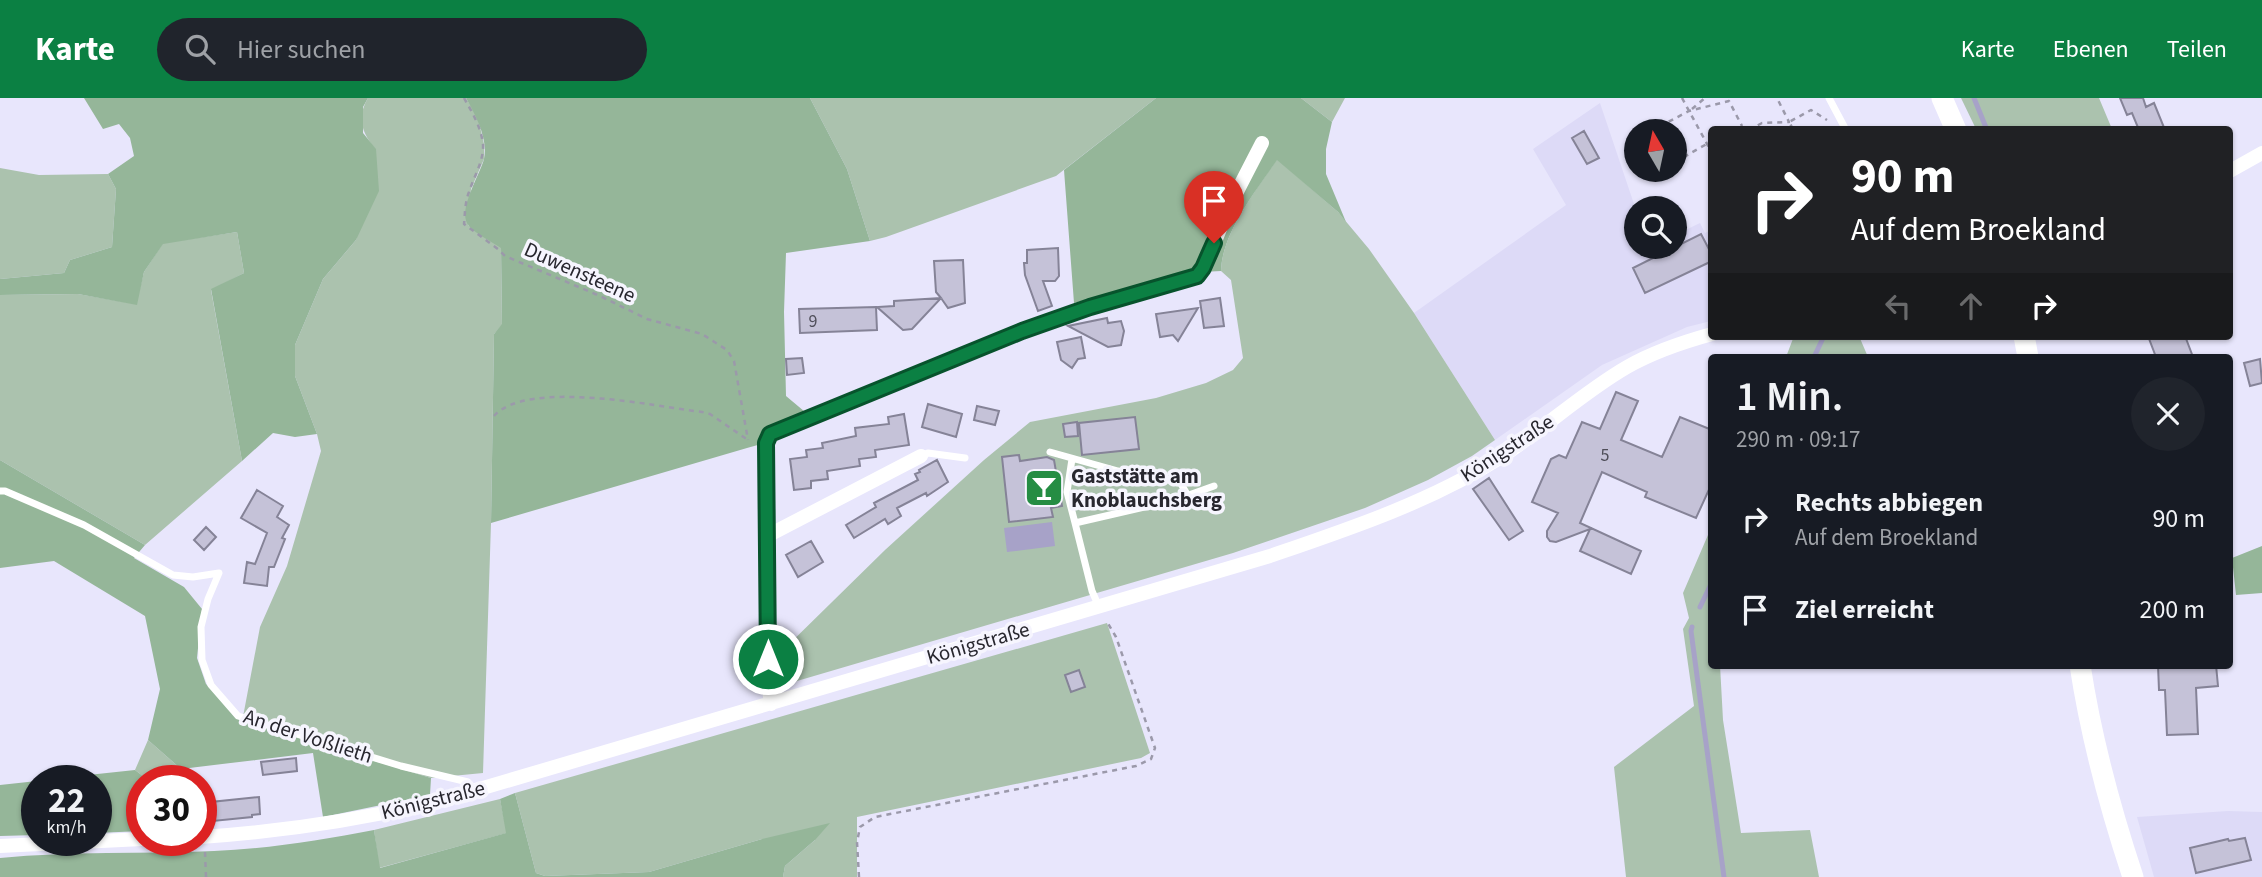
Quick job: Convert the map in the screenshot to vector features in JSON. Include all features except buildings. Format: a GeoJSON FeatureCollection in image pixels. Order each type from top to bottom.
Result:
{"type":"FeatureCollection","features":[{"type":"Feature","properties":{"kind":"main road"},"geometry":{"type":"LineString","coordinates":[[1942,98],[1954,126]]}},
{"type":"Feature","properties":{"kind":"main road"},"geometry":{"type":"LineString","coordinates":[[2081,669],[2106,792],[2133,877]]}},
{"type":"Feature","properties":{"kind":"street"},"geometry":{"type":"LineString","coordinates":[[771,704],[768,683],[766,443],[770,434],[1022,331],[1090,307],[1197,276],[1262,143]]}},
{"type":"Feature","properties":{"kind":"street"},"geometry":{"type":"LineString","coordinates":[[2233,169],[2262,153]]}},
{"type":"Feature","properties":{"kind":"street","name":"Königstraße"},"geometry":{"type":"LineString","coordinates":[[217,835],[287,829],[364,818],[472,791],[1270,556],[1362,524],[1428,496],[1500,457],[1628,367],[1658,352],[1708,335]]}},
{"type":"Feature","properties":{"kind":"street"},"geometry":{"type":"LineString","coordinates":[[767,536],[921,456]]}},
{"type":"Feature","properties":{"kind":"street"},"geometry":{"type":"LineString","coordinates":[[0,846],[126,840]]}},
{"type":"Feature","properties":{"kind":"lane"},"geometry":{"type":"LineString","coordinates":[[1829,98],[1844,126]]}},
{"type":"Feature","properties":{"kind":"lane"},"geometry":{"type":"LineString","coordinates":[[1051,452],[1118,471],[1180,482],[1188,496]]}},
{"type":"Feature","properties":{"kind":"lane"},"geometry":{"type":"LineString","coordinates":[[921,456],[928,453],[965,458]]}},
{"type":"Feature","properties":{"kind":"lane"},"geometry":{"type":"LineString","coordinates":[[1072,459],[1067,492],[1092,591],[1099,607]]}},
{"type":"Feature","properties":{"kind":"lane"},"geometry":{"type":"LineString","coordinates":[[1075,523],[1188,496],[1214,486]]}},
{"type":"Feature","properties":{"kind":"lane","name":"An der Voßlieth"},"geometry":{"type":"LineString","coordinates":[[0,491],[84,525],[173,575],[193,578],[219,573],[208,599],[201,627],[202,660],[211,685],[238,716],[401,766],[468,782],[472,791]]}},
{"type":"Feature","properties":{"kind":"path","name":"Duwensteene"},"geometry":{"type":"LineString","coordinates":[[464,98],[477,120],[483,145],[479,170],[469,192],[464,224],[505,256],[647,319],[702,334],[727,351],[734,361],[748,440],[710,414],[576,396],[539,397],[515,402],[500,409],[494,416]]}},
{"type":"Feature","properties":{"kind":"path"},"geometry":{"type":"LineString","coordinates":[[1682,98],[1708,147]]}},
{"type":"Feature","properties":{"kind":"path"},"geometry":{"type":"LineString","coordinates":[[1674,119],[1705,98]]}},
{"type":"Feature","properties":{"kind":"path"},"geometry":{"type":"LineString","coordinates":[[1777,98],[1791,126]]}},
{"type":"Feature","properties":{"kind":"path"},"geometry":{"type":"LineString","coordinates":[[1689,111],[1729,101],[1744,126]]}},
{"type":"Feature","properties":{"kind":"path"},"geometry":{"type":"LineString","coordinates":[[1752,126],[1789,122],[1811,110],[1827,120]]}},
{"type":"Feature","properties":{"kind":"path"},"geometry":{"type":"LineString","coordinates":[[1687,155],[1706,144]]}},
{"type":"Feature","properties":{"kind":"path"},"geometry":{"type":"LineString","coordinates":[[859,877],[857,842],[860,827],[875,817],[1136,766],[1152,759],[1155,748],[1116,637],[1099,607]]}},
{"type":"Feature","properties":{"kind":"path"},"geometry":{"type":"LineString","coordinates":[[204,856],[206,877]]}},
{"type":"Feature","properties":{"kind":"shaded area"},"geometry":{"type":"Polygon","coordinates":[[[1600,103],[1624,174],[1624,182],[1627,182],[1631,196],[1624,196],[1624,259],[1687,259],[1687,229],[1700,223],[1705,233],[1708,232],[1708,322],[1687,327],[1602,365],[1495,440],[1414,313],[1566,205],[1533,149],[1600,103]]]}},
{"type":"Feature","properties":{"kind":"shaded area"},"geometry":{"type":"Polygon","coordinates":[[[1052,522],[1055,546],[1007,552],[1004,528],[1052,522]]]}},
{"type":"Feature","properties":{"kind":"shaded area"},"geometry":{"type":"Polygon","coordinates":[[[2228,811],[2262,812],[2262,877],[2154,877],[2137,817],[2228,811]]]}},
{"type":"Feature","properties":{"kind":"green space"},"geometry":{"type":"Polygon","coordinates":[[[84,98],[368,98],[363,107],[363,133],[376,149],[379,191],[356,240],[323,279],[295,345],[295,376],[317,434],[295,437],[273,433],[242,461],[211,289],[244,273],[237,232],[163,244],[144,272],[137,305],[78,294],[0,295],[0,279],[64,273],[70,260],[112,247],[116,189],[108,174],[134,156],[130,138],[119,124],[103,129],[84,98]]]}},
{"type":"Feature","properties":{"kind":"green space"},"geometry":{"type":"Polygon","coordinates":[[[368,98],[466,98],[478,118],[484,144],[484,159],[471,189],[468,225],[501,247],[502,325],[494,334],[483,773],[431,778],[242,722],[260,627],[287,566],[321,451],[295,376],[295,345],[323,279],[356,240],[376,150],[362,125],[362,112],[368,98]]]}},
{"type":"Feature","properties":{"kind":"green space"},"geometry":{"type":"Polygon","coordinates":[[[466,98],[810,98],[847,169],[870,241],[786,253],[786,396],[817,422],[776,440],[491,523],[494,334],[502,324],[501,248],[476,232],[466,220],[467,203],[485,151],[480,127],[466,98]]]}},
{"type":"Feature","properties":{"kind":"green space"},"geometry":{"type":"Polygon","coordinates":[[[810,98],[1156,98],[1056,176],[870,241],[847,169],[810,98]]]}},
{"type":"Feature","properties":{"kind":"green space"},"geometry":{"type":"Polygon","coordinates":[[[1156,98],[1301,98],[1332,122],[1326,149],[1326,174],[1346,222],[1277,160],[1234,227],[1227,242],[1221,271],[1184,273],[1074,303],[1064,170],[1156,98]]]}},
{"type":"Feature","properties":{"kind":"green space"},"geometry":{"type":"Polygon","coordinates":[[[1301,98],[1345,98],[1332,122],[1301,98]]]}},
{"type":"Feature","properties":{"kind":"green space"},"geometry":{"type":"Polygon","coordinates":[[[1961,98],[2099,98],[2111,126],[1975,126],[1961,98]]]}},
{"type":"Feature","properties":{"kind":"green space"},"geometry":{"type":"Polygon","coordinates":[[[1277,159],[1338,212],[1369,249],[1414,313],[1495,440],[1428,480],[1365,508],[1233,553],[780,686],[778,655],[885,550],[1030,422],[1156,398],[1206,383],[1233,370],[1243,358],[1231,280],[1221,271],[1223,257],[1234,227],[1277,159]]]}},
{"type":"Feature","properties":{"kind":"green space"},"geometry":{"type":"Polygon","coordinates":[[[0,168],[39,175],[108,174],[116,189],[112,247],[70,260],[64,273],[0,279],[0,168]]]}},
{"type":"Feature","properties":{"kind":"green space"},"geometry":{"type":"Polygon","coordinates":[[[237,232],[244,273],[211,290],[242,461],[145,545],[0,460],[0,295],[78,294],[136,304],[144,272],[163,243],[237,232]]]}},
{"type":"Feature","properties":{"kind":"green space"},"geometry":{"type":"Polygon","coordinates":[[[1792,340],[1861,340],[1867,354],[1787,354],[1792,340]]]}},
{"type":"Feature","properties":{"kind":"green space"},"geometry":{"type":"Polygon","coordinates":[[[0,460],[145,545],[134,558],[184,587],[202,609],[197,658],[206,684],[242,721],[431,778],[430,795],[323,817],[313,753],[214,765],[176,765],[148,740],[160,689],[145,616],[54,561],[0,568],[0,460]]]}},
{"type":"Feature","properties":{"kind":"green space"},"geometry":{"type":"Polygon","coordinates":[[[1708,535],[1708,669],[1720,669],[1723,720],[1741,833],[1810,830],[1819,877],[1626,877],[1614,767],[1694,706],[1683,629],[1689,618],[1683,593],[1708,535]]]}},
{"type":"Feature","properties":{"kind":"green space"},"geometry":{"type":"Polygon","coordinates":[[[2262,546],[2262,593],[2236,595],[2233,558],[2262,546]]]}},
{"type":"Feature","properties":{"kind":"green space"},"geometry":{"type":"Polygon","coordinates":[[[1107,623],[1150,753],[1141,758],[857,817],[857,877],[783,877],[785,866],[815,840],[762,839],[649,872],[545,876],[536,873],[515,793],[1107,623]]]}},
{"type":"Feature","properties":{"kind":"green space"},"geometry":{"type":"Polygon","coordinates":[[[148,740],[176,765],[137,765],[148,740]]]}},
{"type":"Feature","properties":{"kind":"green space"},"geometry":{"type":"Polygon","coordinates":[[[126,771],[126,832],[112,832],[112,772],[126,771]]]}},
{"type":"Feature","properties":{"kind":"green space"},"geometry":{"type":"Polygon","coordinates":[[[21,783],[21,835],[0,836],[0,785],[21,783]]]}},
{"type":"Feature","properties":{"kind":"green space"},"geometry":{"type":"Polygon","coordinates":[[[515,793],[536,873],[545,876],[649,872],[762,839],[830,823],[785,866],[783,877],[0,877],[0,858],[112,856],[112,853],[126,853],[126,856],[217,856],[217,851],[294,844],[374,830],[380,868],[506,833],[500,799],[515,793]]]}},
{"type":"Feature","properties":{"kind":"green space"},"geometry":{"type":"Polygon","coordinates":[[[500,799],[507,833],[379,868],[374,830],[500,799]]]}},
{"type":"Feature","properties":{"kind":"waterway"},"geometry":{"type":"LineString","coordinates":[[1974,98],[1985,126]]}},
{"type":"Feature","properties":{"kind":"waterway"},"geometry":{"type":"LineString","coordinates":[[1815,354],[1822,340]]}},
{"type":"Feature","properties":{"kind":"waterway"},"geometry":{"type":"LineString","coordinates":[[1700,607],[1708,590]]}},
{"type":"Feature","properties":{"kind":"waterway"},"geometry":{"type":"LineString","coordinates":[[1692,627],[1724,877]]}},
{"type":"Feature","properties":{"kind":"place","name":"Gaststätte am Knoblauchsberg"},"geometry":{"type":"Point","coordinates":[1044,488]}},
{"type":"Feature","properties":{"kind":"route"},"geometry":{"type":"LineString","coordinates":[[768,659],[766,443],[770,434],[1022,331],[1090,307],[1197,276],[1214,243]]}}]}
